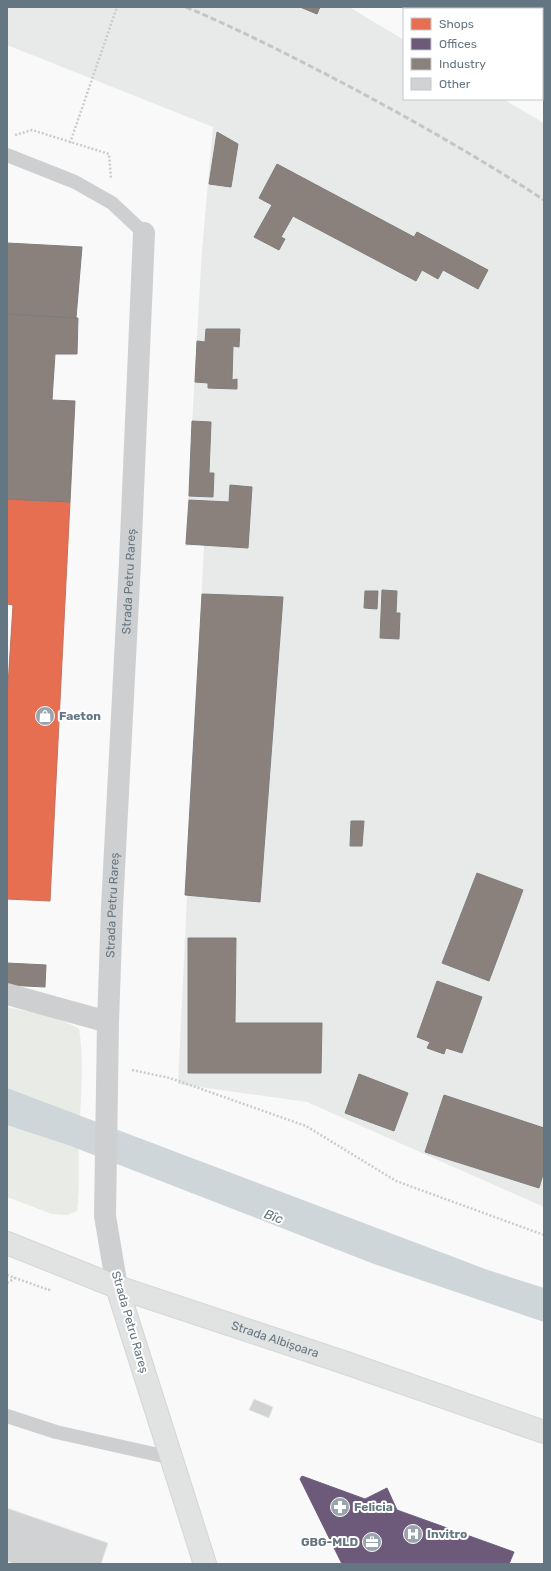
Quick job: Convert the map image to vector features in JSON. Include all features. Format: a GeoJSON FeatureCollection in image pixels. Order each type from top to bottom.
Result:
{"type":"FeatureCollection","features":[{"type":"Feature","properties":{"kind":"main road","name":"Strada Albișoara"},"geometry":{"type":"LineString","coordinates":[[7,1243],[117,1287],[346,1363],[544,1432]]}},
{"type":"Feature","properties":{"kind":"main road","name":"Strada Petru Rareș"},"geometry":{"type":"LineString","coordinates":[[117,1287],[205,1564]]}},
{"type":"Feature","properties":{"kind":"street","name":"Strada Petru Rareș"},"geometry":{"type":"LineString","coordinates":[[117,1287],[105,1216],[108,1022],[112,908],[130,562],[144,233]]}},
{"type":"Feature","properties":{"kind":"street"},"geometry":{"type":"LineString","coordinates":[[7,994],[108,1022]]}},
{"type":"Feature","properties":{"kind":"lane"},"geometry":{"type":"LineString","coordinates":[[7,155],[75,182],[112,203],[144,233]]}},
{"type":"Feature","properties":{"kind":"lane"},"geometry":{"type":"LineString","coordinates":[[7,1416],[56,1432],[172,1458]]}},
{"type":"Feature","properties":{"kind":"path"},"geometry":{"type":"LineString","coordinates":[[70,143],[117,8],[111,7]]}},
{"type":"Feature","properties":{"kind":"path"},"geometry":{"type":"LineString","coordinates":[[13,135],[32,130],[109,154]]}},
{"type":"Feature","properties":{"kind":"path"},"geometry":{"type":"LineString","coordinates":[[108,1065],[170,1078],[306,1126],[396,1181],[544,1235]]}},
{"type":"Feature","properties":{"kind":"path"},"geometry":{"type":"LineString","coordinates":[[7,1283],[16,1278]]}},
{"type":"Feature","properties":{"kind":"shaded area"},"geometry":{"type":"Polygon","coordinates":[[[7,7],[349,7],[403,39],[403,100],[505,100],[544,123],[544,1207],[307,1102],[178,1084],[204,545],[185,546],[202,250],[213,127],[7,45],[7,7]]]}},
{"type":"Feature","properties":{"kind":"shaded area"},"geometry":{"type":"Polygon","coordinates":[[[7,1007],[53,1017],[79,1029],[82,1056],[82,1084],[78,1202],[77,1211],[67,1215],[52,1214],[7,1197],[7,1007]]]}},
{"type":"Feature","properties":{"kind":"water","name":"Bîc"},"geometry":{"type":"Polygon","coordinates":[[[7,1088],[488,1270],[544,1288],[544,1322],[374,1264],[68,1145],[7,1125],[7,1088]]]}},
{"type":"Feature","properties":{"kind":"building: Shops"},"geometry":{"type":"Polygon","coordinates":[[[403,7],[421,7],[420,8],[403,7]]]}},
{"type":"Feature","properties":{"kind":"building: Shops"},"geometry":{"type":"Polygon","coordinates":[[[7,499],[70,502],[50,901],[7,899],[7,701],[13,605],[7,604],[7,499]]]}},
{"type":"Feature","properties":{"kind":"building: Offices"},"geometry":{"type":"Polygon","coordinates":[[[302,1476],[365,1499],[387,1488],[397,1510],[514,1552],[509,1564],[342,1564],[300,1479],[302,1476]]]}},
{"type":"Feature","properties":{"kind":"building: Industry"},"geometry":{"type":"Polygon","coordinates":[[[300,7],[320,7],[317,14],[300,7]]]}},
{"type":"Feature","properties":{"kind":"building: Industry"},"geometry":{"type":"Polygon","coordinates":[[[217,132],[238,144],[231,187],[209,184],[217,132]]]}},
{"type":"Feature","properties":{"kind":"building: Industry"},"geometry":{"type":"Polygon","coordinates":[[[277,164],[414,237],[417,232],[488,270],[478,289],[443,270],[438,279],[422,270],[416,281],[293,216],[281,237],[285,239],[279,250],[254,237],[272,205],[259,198],[277,164]]]}},
{"type":"Feature","properties":{"kind":"building: Industry"},"geometry":{"type":"Polygon","coordinates":[[[7,243],[82,247],[76,318],[7,314],[7,243]]]}},
{"type":"Feature","properties":{"kind":"building: Industry"},"geometry":{"type":"Polygon","coordinates":[[[7,314],[78,318],[77,354],[55,354],[52,400],[75,401],[70,502],[7,499],[7,314]]]}},
{"type":"Feature","properties":{"kind":"building: Industry"},"geometry":{"type":"Polygon","coordinates":[[[206,329],[240,329],[239,347],[233,346],[232,380],[237,379],[237,389],[208,388],[208,383],[195,382],[197,341],[205,342],[206,329]]]}},
{"type":"Feature","properties":{"kind":"building: Industry"},"geometry":{"type":"Polygon","coordinates":[[[192,421],[211,422],[209,473],[214,473],[213,497],[189,496],[192,421]]]}},
{"type":"Feature","properties":{"kind":"building: Industry"},"geometry":{"type":"Polygon","coordinates":[[[230,485],[252,487],[248,548],[186,544],[189,500],[229,502],[230,485]]]}},
{"type":"Feature","properties":{"kind":"building: Industry"},"geometry":{"type":"Polygon","coordinates":[[[382,590],[397,591],[396,613],[400,613],[399,639],[380,638],[382,590]]]}},
{"type":"Feature","properties":{"kind":"building: Industry"},"geometry":{"type":"Polygon","coordinates":[[[365,591],[378,591],[377,609],[364,608],[365,591]]]}},
{"type":"Feature","properties":{"kind":"building: Industry"},"geometry":{"type":"Polygon","coordinates":[[[202,594],[283,597],[260,902],[185,895],[202,594]]]}},
{"type":"Feature","properties":{"kind":"building: Industry"},"geometry":{"type":"Polygon","coordinates":[[[351,821],[364,821],[362,846],[350,846],[351,821]]]}},
{"type":"Feature","properties":{"kind":"building: Industry"},"geometry":{"type":"Polygon","coordinates":[[[477,873],[523,890],[489,981],[442,963],[477,873]]]}},
{"type":"Feature","properties":{"kind":"building: Industry"},"geometry":{"type":"Polygon","coordinates":[[[188,938],[236,938],[235,1023],[322,1023],[321,1073],[188,1073],[188,938]]]}},
{"type":"Feature","properties":{"kind":"building: Industry"},"geometry":{"type":"Polygon","coordinates":[[[7,963],[46,965],[45,987],[7,985],[7,963]]]}},
{"type":"Feature","properties":{"kind":"building: Industry"},"geometry":{"type":"Polygon","coordinates":[[[437,981],[482,997],[462,1053],[446,1048],[444,1054],[427,1048],[430,1042],[417,1037],[437,981]]]}},
{"type":"Feature","properties":{"kind":"building: Industry"},"geometry":{"type":"Polygon","coordinates":[[[359,1074],[408,1093],[394,1131],[345,1113],[359,1074]]]}},
{"type":"Feature","properties":{"kind":"building: Industry"},"geometry":{"type":"Polygon","coordinates":[[[444,1095],[544,1128],[544,1171],[539,1188],[425,1152],[444,1095]]]}},
{"type":"Feature","properties":{"kind":"building: Other"},"geometry":{"type":"Polygon","coordinates":[[[254,1399],[273,1407],[269,1418],[249,1410],[254,1399]]]}},
{"type":"Feature","properties":{"kind":"building: Other"},"geometry":{"type":"Polygon","coordinates":[[[7,1508],[108,1543],[101,1564],[14,1564],[7,1561],[7,1508]]]}},
{"type":"Feature","properties":{"kind":"railway"},"geometry":{"type":"LineString","coordinates":[[186,7],[263,42],[365,95],[469,153],[544,200]]}},
{"type":"Feature","properties":{"kind":"place","name":"Faeton"},"geometry":{"type":"Point","coordinates":[45,716]}},
{"type":"Feature","properties":{"kind":"place","name":"Felicia"},"geometry":{"type":"Point","coordinates":[340,1507]}},
{"type":"Feature","properties":{"kind":"place","name":"Invitro"},"geometry":{"type":"Point","coordinates":[413,1534]}},
{"type":"Feature","properties":{"kind":"place","name":"GBG-MLD"},"geometry":{"type":"Point","coordinates":[372,1542]}}]}
